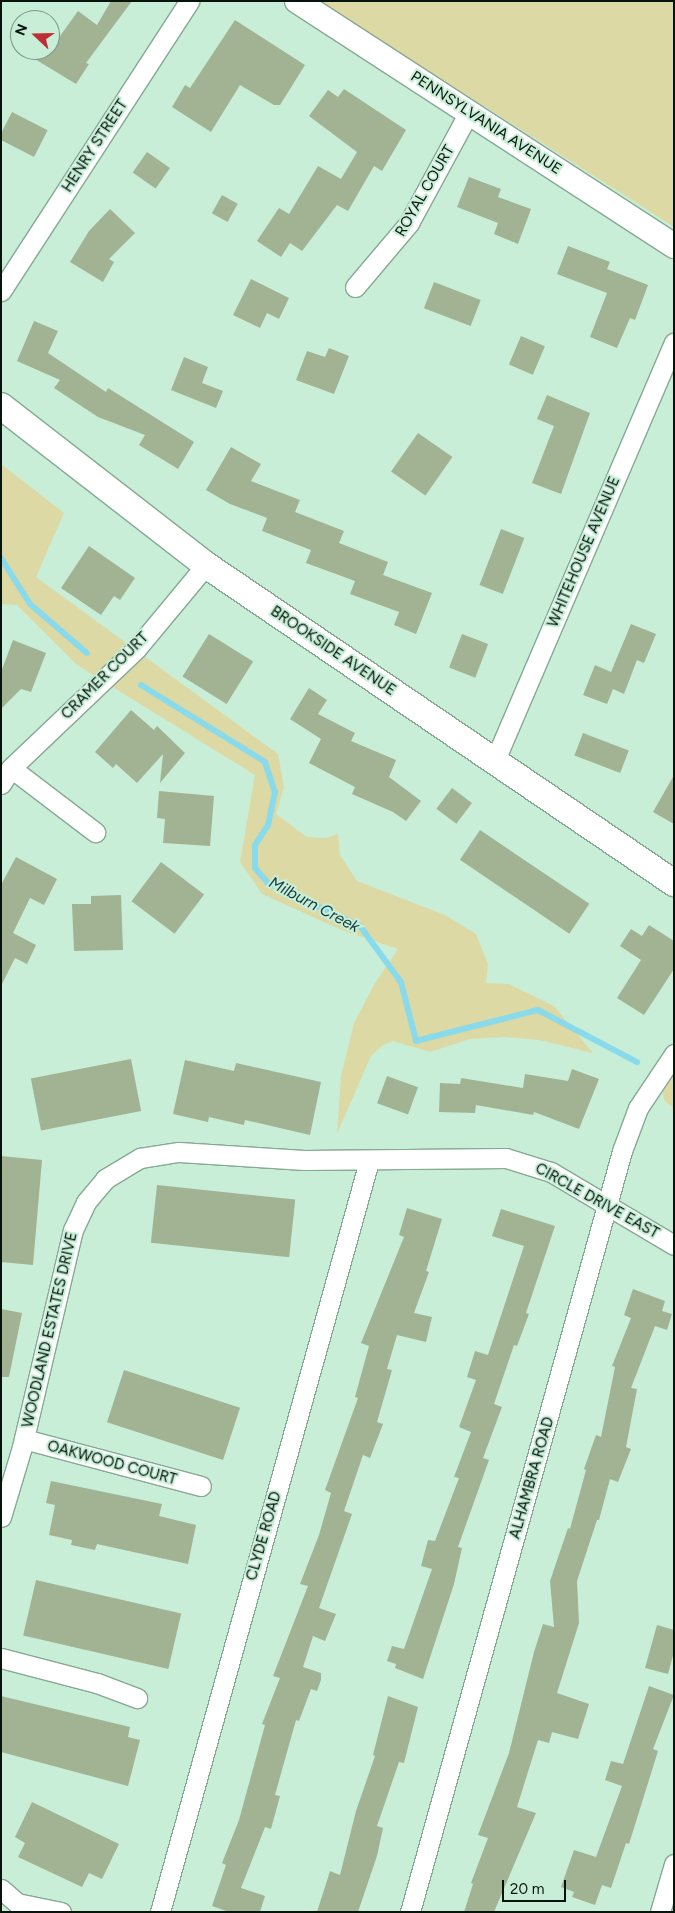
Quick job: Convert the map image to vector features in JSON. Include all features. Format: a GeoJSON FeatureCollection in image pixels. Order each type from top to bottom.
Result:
{"type":"FeatureCollection","features":[{"type":"Feature","properties":{"kind":"main road","name":"BROOKSIDE AVENUE"},"geometry":{"type":"LineString","coordinates":[[1,406],[206,565],[674,883]]}},
{"type":"Feature","properties":{"kind":"street","name":"HENRY STREET"},"geometry":{"type":"LineString","coordinates":[[1,291],[188,1]]}},
{"type":"Feature","properties":{"kind":"street","name":"PENNSYLVANIA AVENUE"},"geometry":{"type":"LineString","coordinates":[[297,1],[674,246]]}},
{"type":"Feature","properties":{"kind":"street","name":"ROYAL COURT"},"geometry":{"type":"LineString","coordinates":[[355,287],[409,223],[469,112]]}},
{"type":"Feature","properties":{"kind":"street","name":"WHITEHOUSE AVENUE"},"geometry":{"type":"LineString","coordinates":[[495,760],[674,344]]}},
{"type":"Feature","properties":{"kind":"street","name":"CRAMER COURT"},"geometry":{"type":"LineString","coordinates":[[1,784],[11,768],[137,648],[206,565]]}},
{"type":"Feature","properties":{"kind":"street"},"geometry":{"type":"LineString","coordinates":[[11,768],[95,832]]}},
{"type":"Feature","properties":{"kind":"street","name":"ALHAMBRA ROAD"},"geometry":{"type":"LineString","coordinates":[[410,1912],[622,1151],[638,1108],[674,1054]]}},
{"type":"Feature","properties":{"kind":"street","name":"WOODLAND ESTATES DRIVE"},"geometry":{"type":"LineString","coordinates":[[1,1517],[24,1439],[73,1230],[86,1202],[105,1179],[140,1158],[179,1152],[369,1161]]}},
{"type":"Feature","properties":{"kind":"street","name":"CIRCLE DRIVE EAST"},"geometry":{"type":"LineString","coordinates":[[369,1161],[506,1158],[551,1172],[608,1204],[674,1245]]}},
{"type":"Feature","properties":{"kind":"street","name":"CLYDE ROAD"},"geometry":{"type":"LineString","coordinates":[[160,1912],[369,1161]]}},
{"type":"Feature","properties":{"kind":"street","name":"OAKWOOD COURT"},"geometry":{"type":"LineString","coordinates":[[24,1439],[201,1486]]}},
{"type":"Feature","properties":{"kind":"street"},"geometry":{"type":"LineString","coordinates":[[1,1658],[97,1683],[138,1698]]}},
{"type":"Feature","properties":{"kind":"street"},"geometry":{"type":"LineString","coordinates":[[660,1912],[674,1864]]}},
{"type":"Feature","properties":{"kind":"street"},"geometry":{"type":"LineString","coordinates":[[1,1889],[17,1902],[61,1912]]}},
{"type":"Feature","properties":{"kind":"shaded area"},"geometry":{"type":"Polygon","coordinates":[[[319,1],[674,1],[674,227],[319,1]]]}},
{"type":"Feature","properties":{"kind":"shaded area"},"geometry":{"type":"Polygon","coordinates":[[[1,464],[64,513],[36,577],[278,754],[284,787],[276,814],[307,837],[326,838],[338,834],[340,855],[357,881],[445,915],[476,934],[488,964],[486,983],[509,984],[554,1006],[593,1053],[539,1040],[504,1037],[470,1039],[430,1052],[393,1041],[383,1045],[371,1056],[337,1134],[341,1076],[354,1023],[375,983],[398,949],[344,931],[262,894],[240,862],[255,775],[77,665],[17,605],[1,604],[1,464]]]}},
{"type":"Feature","properties":{"kind":"shaded area"},"geometry":{"type":"Polygon","coordinates":[[[674,1066],[674,1109],[664,1100],[662,1085],[674,1066]]]}},
{"type":"Feature","properties":{"kind":"building"},"geometry":{"type":"Polygon","coordinates":[[[111,1],[132,1],[86,63],[89,64],[76,84],[36,60],[60,60],[60,36],[78,11],[97,25],[111,1]]]}},
{"type":"Feature","properties":{"kind":"building"},"geometry":{"type":"Polygon","coordinates":[[[235,20],[305,65],[280,105],[274,105],[240,85],[211,132],[172,107],[185,85],[190,88],[235,20]]]}},
{"type":"Feature","properties":{"kind":"building"},"geometry":{"type":"Polygon","coordinates":[[[344,89],[406,130],[382,171],[374,166],[348,211],[337,205],[302,251],[290,243],[281,257],[257,241],[279,208],[289,214],[318,166],[341,179],[357,152],[309,116],[328,90],[338,97],[344,89]]]}},
{"type":"Feature","properties":{"kind":"building"},"geometry":{"type":"Polygon","coordinates":[[[12,112],[48,130],[34,157],[1,140],[1,134],[12,112]]]}},
{"type":"Feature","properties":{"kind":"building"},"geometry":{"type":"Polygon","coordinates":[[[147,152],[170,168],[156,189],[133,172],[147,152]]]}},
{"type":"Feature","properties":{"kind":"building"},"geometry":{"type":"Polygon","coordinates":[[[469,177],[501,189],[498,197],[531,209],[518,244],[494,234],[498,223],[457,207],[469,177]]]}},
{"type":"Feature","properties":{"kind":"building"},"geometry":{"type":"Polygon","coordinates":[[[222,195],[238,204],[228,222],[212,213],[222,195]]]}},
{"type":"Feature","properties":{"kind":"building"},"geometry":{"type":"Polygon","coordinates":[[[110,209],[135,233],[109,259],[114,262],[103,282],[70,262],[89,231],[110,209]]]}},
{"type":"Feature","properties":{"kind":"building"},"geometry":{"type":"Polygon","coordinates":[[[568,246],[610,262],[607,269],[648,285],[635,320],[630,318],[617,348],[590,337],[607,293],[557,274],[568,246]]]}},
{"type":"Feature","properties":{"kind":"building"},"geometry":{"type":"Polygon","coordinates":[[[251,279],[289,298],[279,319],[267,313],[260,328],[233,315],[251,279]]]}},
{"type":"Feature","properties":{"kind":"building"},"geometry":{"type":"Polygon","coordinates":[[[434,282],[481,300],[471,326],[424,308],[434,282]]]}},
{"type":"Feature","properties":{"kind":"building"},"geometry":{"type":"Polygon","coordinates":[[[34,321],[58,331],[48,353],[106,392],[108,388],[194,442],[178,469],[139,445],[145,435],[98,417],[54,388],[60,380],[17,361],[34,321]]]}},
{"type":"Feature","properties":{"kind":"building"},"geometry":{"type":"Polygon","coordinates":[[[521,336],[545,346],[533,375],[509,365],[521,336]]]}},
{"type":"Feature","properties":{"kind":"building"},"geometry":{"type":"Polygon","coordinates":[[[329,348],[349,356],[334,394],[296,380],[307,351],[325,357],[329,348]]]}},
{"type":"Feature","properties":{"kind":"building"},"geometry":{"type":"Polygon","coordinates":[[[184,357],[208,367],[202,383],[223,391],[216,408],[171,390],[184,357]]]}},
{"type":"Feature","properties":{"kind":"building"},"geometry":{"type":"Polygon","coordinates":[[[547,395],[590,413],[561,494],[532,483],[554,426],[537,419],[547,395]]]}},
{"type":"Feature","properties":{"kind":"building"},"geometry":{"type":"Polygon","coordinates":[[[418,433],[452,457],[425,496],[391,472],[418,433]]]}},
{"type":"Feature","properties":{"kind":"building"},"geometry":{"type":"Polygon","coordinates":[[[231,447],[261,464],[251,481],[300,500],[295,512],[344,531],[339,543],[388,562],[383,575],[432,593],[416,634],[394,625],[399,612],[350,594],[355,581],[306,563],[311,550],[262,531],[267,518],[230,504],[206,490],[231,447]]]}},
{"type":"Feature","properties":{"kind":"building"},"geometry":{"type":"Polygon","coordinates":[[[501,529],[524,538],[503,594],[479,585],[501,529]]]}},
{"type":"Feature","properties":{"kind":"building"},"geometry":{"type":"Polygon","coordinates":[[[89,546],[135,578],[120,600],[114,596],[101,615],[61,588],[89,546]]]}},
{"type":"Feature","properties":{"kind":"building"},"geometry":{"type":"Polygon","coordinates":[[[631,624],[656,634],[644,663],[637,660],[624,694],[613,689],[607,704],[583,695],[595,665],[611,672],[631,624]]]}},
{"type":"Feature","properties":{"kind":"building"},"geometry":{"type":"Polygon","coordinates":[[[209,634],[253,662],[227,704],[183,676],[209,634]]]}},
{"type":"Feature","properties":{"kind":"building"},"geometry":{"type":"Polygon","coordinates":[[[462,634],[488,644],[475,678],[449,668],[462,634]]]}},
{"type":"Feature","properties":{"kind":"building"},"geometry":{"type":"Polygon","coordinates":[[[13,640],[46,653],[31,692],[21,689],[1,709],[1,672],[13,640]]]}},
{"type":"Feature","properties":{"kind":"building"},"geometry":{"type":"Polygon","coordinates":[[[309,688],[327,700],[318,714],[355,733],[351,741],[396,760],[389,777],[421,801],[406,821],[393,812],[352,794],[355,787],[309,763],[321,739],[290,719],[309,688]]]}},
{"type":"Feature","properties":{"kind":"building"},"geometry":{"type":"Polygon","coordinates":[[[131,710],[154,730],[157,726],[185,753],[160,783],[163,754],[137,783],[116,764],[113,768],[95,752],[131,710]]]}},
{"type":"Feature","properties":{"kind":"building"},"geometry":{"type":"Polygon","coordinates":[[[583,733],[629,751],[620,773],[574,755],[583,733]]]}},
{"type":"Feature","properties":{"kind":"building"},"geometry":{"type":"Polygon","coordinates":[[[674,775],[674,824],[653,812],[674,775]]]}},
{"type":"Feature","properties":{"kind":"building"},"geometry":{"type":"Polygon","coordinates":[[[452,788],[472,803],[456,824],[436,809],[452,788]]]}},
{"type":"Feature","properties":{"kind":"building"},"geometry":{"type":"Polygon","coordinates":[[[159,791],[214,796],[210,846],[163,843],[165,819],[157,818],[159,791]]]}},
{"type":"Feature","properties":{"kind":"building"},"geometry":{"type":"Polygon","coordinates":[[[480,830],[589,904],[569,934],[460,860],[480,830]]]}},
{"type":"Feature","properties":{"kind":"building"},"geometry":{"type":"Polygon","coordinates":[[[16,857],[57,879],[44,905],[30,898],[13,933],[36,945],[27,964],[15,958],[1,986],[1,885],[16,857]]]}},
{"type":"Feature","properties":{"kind":"building"},"geometry":{"type":"Polygon","coordinates":[[[161,862],[204,894],[175,934],[132,901],[161,862]]]}},
{"type":"Feature","properties":{"kind":"building"},"geometry":{"type":"Polygon","coordinates":[[[121,895],[123,950],[74,951],[72,904],[91,904],[91,896],[121,895]]]}},
{"type":"Feature","properties":{"kind":"building"},"geometry":{"type":"Polygon","coordinates":[[[649,925],[674,941],[674,969],[644,1015],[617,998],[641,960],[620,946],[631,929],[642,936],[649,925]]]}},
{"type":"Feature","properties":{"kind":"building"},"geometry":{"type":"Polygon","coordinates":[[[131,1059],[141,1111],[41,1130],[31,1078],[131,1059]]]}},
{"type":"Feature","properties":{"kind":"building"},"geometry":{"type":"Polygon","coordinates":[[[185,1060],[234,1071],[236,1063],[321,1082],[310,1135],[245,1120],[244,1125],[209,1117],[208,1122],[173,1114],[185,1060]]]}},
{"type":"Feature","properties":{"kind":"building"},"geometry":{"type":"Polygon","coordinates":[[[572,1069],[599,1079],[579,1129],[534,1112],[533,1115],[476,1105],[475,1113],[439,1112],[440,1083],[460,1084],[461,1078],[523,1088],[525,1074],[568,1081],[572,1069]]]}},
{"type":"Feature","properties":{"kind":"building"},"geometry":{"type":"Polygon","coordinates":[[[387,1076],[418,1087],[408,1115],[377,1103],[387,1076]]]}},
{"type":"Feature","properties":{"kind":"building"},"geometry":{"type":"Polygon","coordinates":[[[1,1156],[42,1160],[33,1265],[1,1262],[1,1156]]]}},
{"type":"Feature","properties":{"kind":"building"},"geometry":{"type":"Polygon","coordinates":[[[157,1185],[295,1200],[289,1257],[151,1243],[157,1185]]]}},
{"type":"Feature","properties":{"kind":"building"},"geometry":{"type":"Polygon","coordinates":[[[407,1208],[442,1219],[426,1271],[429,1272],[414,1313],[432,1317],[426,1342],[397,1335],[387,1369],[392,1370],[377,1422],[383,1424],[370,1458],[363,1455],[344,1511],[352,1514],[319,1608],[336,1614],[325,1641],[313,1636],[303,1667],[321,1673],[321,1680],[317,1691],[311,1689],[299,1721],[296,1720],[275,1795],[280,1796],[271,1829],[265,1827],[241,1888],[265,1896],[260,1912],[229,1912],[212,1906],[226,1865],[222,1863],[239,1820],[265,1725],[262,1724],[280,1678],[273,1676],[308,1586],[300,1584],[319,1535],[331,1493],[325,1490],[358,1398],[355,1397],[369,1346],[361,1343],[404,1237],[399,1235],[407,1208]]]}},
{"type":"Feature","properties":{"kind":"building"},"geometry":{"type":"Polygon","coordinates":[[[501,1209],[555,1226],[526,1313],[529,1314],[517,1346],[514,1345],[494,1404],[502,1407],[483,1458],[489,1460],[458,1547],[462,1548],[454,1584],[423,1679],[395,1668],[396,1664],[387,1661],[392,1646],[404,1649],[432,1569],[421,1566],[428,1540],[435,1541],[459,1478],[454,1477],[471,1432],[459,1427],[476,1380],[467,1377],[475,1351],[488,1355],[524,1246],[492,1236],[501,1209]]]}},
{"type":"Feature","properties":{"kind":"building"},"geometry":{"type":"Polygon","coordinates":[[[633,1289],[665,1301],[662,1311],[672,1314],[667,1330],[655,1326],[631,1388],[637,1389],[626,1447],[631,1449],[618,1482],[610,1479],[599,1520],[597,1520],[577,1581],[579,1623],[557,1693],[589,1704],[578,1739],[552,1732],[549,1743],[538,1740],[517,1807],[536,1813],[494,1912],[464,1912],[473,1884],[471,1883],[488,1838],[478,1835],[509,1753],[534,1652],[543,1624],[554,1627],[550,1581],[568,1528],[570,1529],[586,1470],[584,1469],[596,1435],[601,1437],[615,1367],[612,1366],[631,1318],[624,1315],[633,1289]]]}},
{"type":"Feature","properties":{"kind":"building"},"geometry":{"type":"Polygon","coordinates":[[[1,1309],[22,1313],[9,1377],[1,1377],[1,1309]]]}},
{"type":"Feature","properties":{"kind":"building"},"geometry":{"type":"Polygon","coordinates":[[[124,1370],[240,1408],[223,1460],[107,1422],[124,1370]]]}},
{"type":"Feature","properties":{"kind":"building"},"geometry":{"type":"Polygon","coordinates":[[[51,1481],[162,1504],[159,1516],[196,1525],[188,1564],[97,1544],[95,1550],[71,1545],[72,1540],[49,1535],[55,1505],[46,1503],[51,1481]]]}},
{"type":"Feature","properties":{"kind":"building"},"geometry":{"type":"Polygon","coordinates":[[[36,1580],[181,1614],[168,1669],[23,1636],[36,1580]]]}},
{"type":"Feature","properties":{"kind":"building"},"geometry":{"type":"Polygon","coordinates":[[[657,1625],[674,1630],[674,1652],[668,1674],[645,1668],[657,1625]]]}},
{"type":"Feature","properties":{"kind":"building"},"geometry":{"type":"Polygon","coordinates":[[[649,1686],[674,1695],[653,1749],[658,1751],[629,1844],[626,1843],[611,1888],[602,1885],[595,1905],[572,1897],[574,1892],[561,1887],[574,1850],[596,1857],[622,1786],[605,1780],[611,1761],[623,1764],[649,1686]]]}},
{"type":"Feature","properties":{"kind":"building"},"geometry":{"type":"Polygon","coordinates":[[[1,1696],[130,1727],[128,1737],[140,1740],[128,1786],[1,1752],[1,1696]]]}},
{"type":"Feature","properties":{"kind":"building"},"geometry":{"type":"Polygon","coordinates":[[[388,1696],[418,1707],[404,1763],[399,1762],[377,1826],[383,1828],[377,1856],[358,1912],[317,1912],[330,1871],[340,1875],[356,1811],[375,1756],[373,1755],[388,1696]]]}},
{"type":"Feature","properties":{"kind":"building"},"geometry":{"type":"Polygon","coordinates":[[[32,1802],[119,1844],[102,1879],[89,1873],[82,1887],[18,1857],[25,1843],[15,1837],[32,1802]]]}},
{"type":"Feature","properties":{"kind":"waterway","name":"Milburn Creek"},"geometry":{"type":"LineString","coordinates":[[1,558],[30,604],[87,653]]}},
{"type":"Feature","properties":{"kind":"waterway","name":"Milburn Creek"},"geometry":{"type":"LineString","coordinates":[[141,685],[265,762],[275,792],[268,825],[255,845],[255,868],[268,883],[360,926],[401,982],[416,1041],[538,1010],[637,1062]]}}]}
